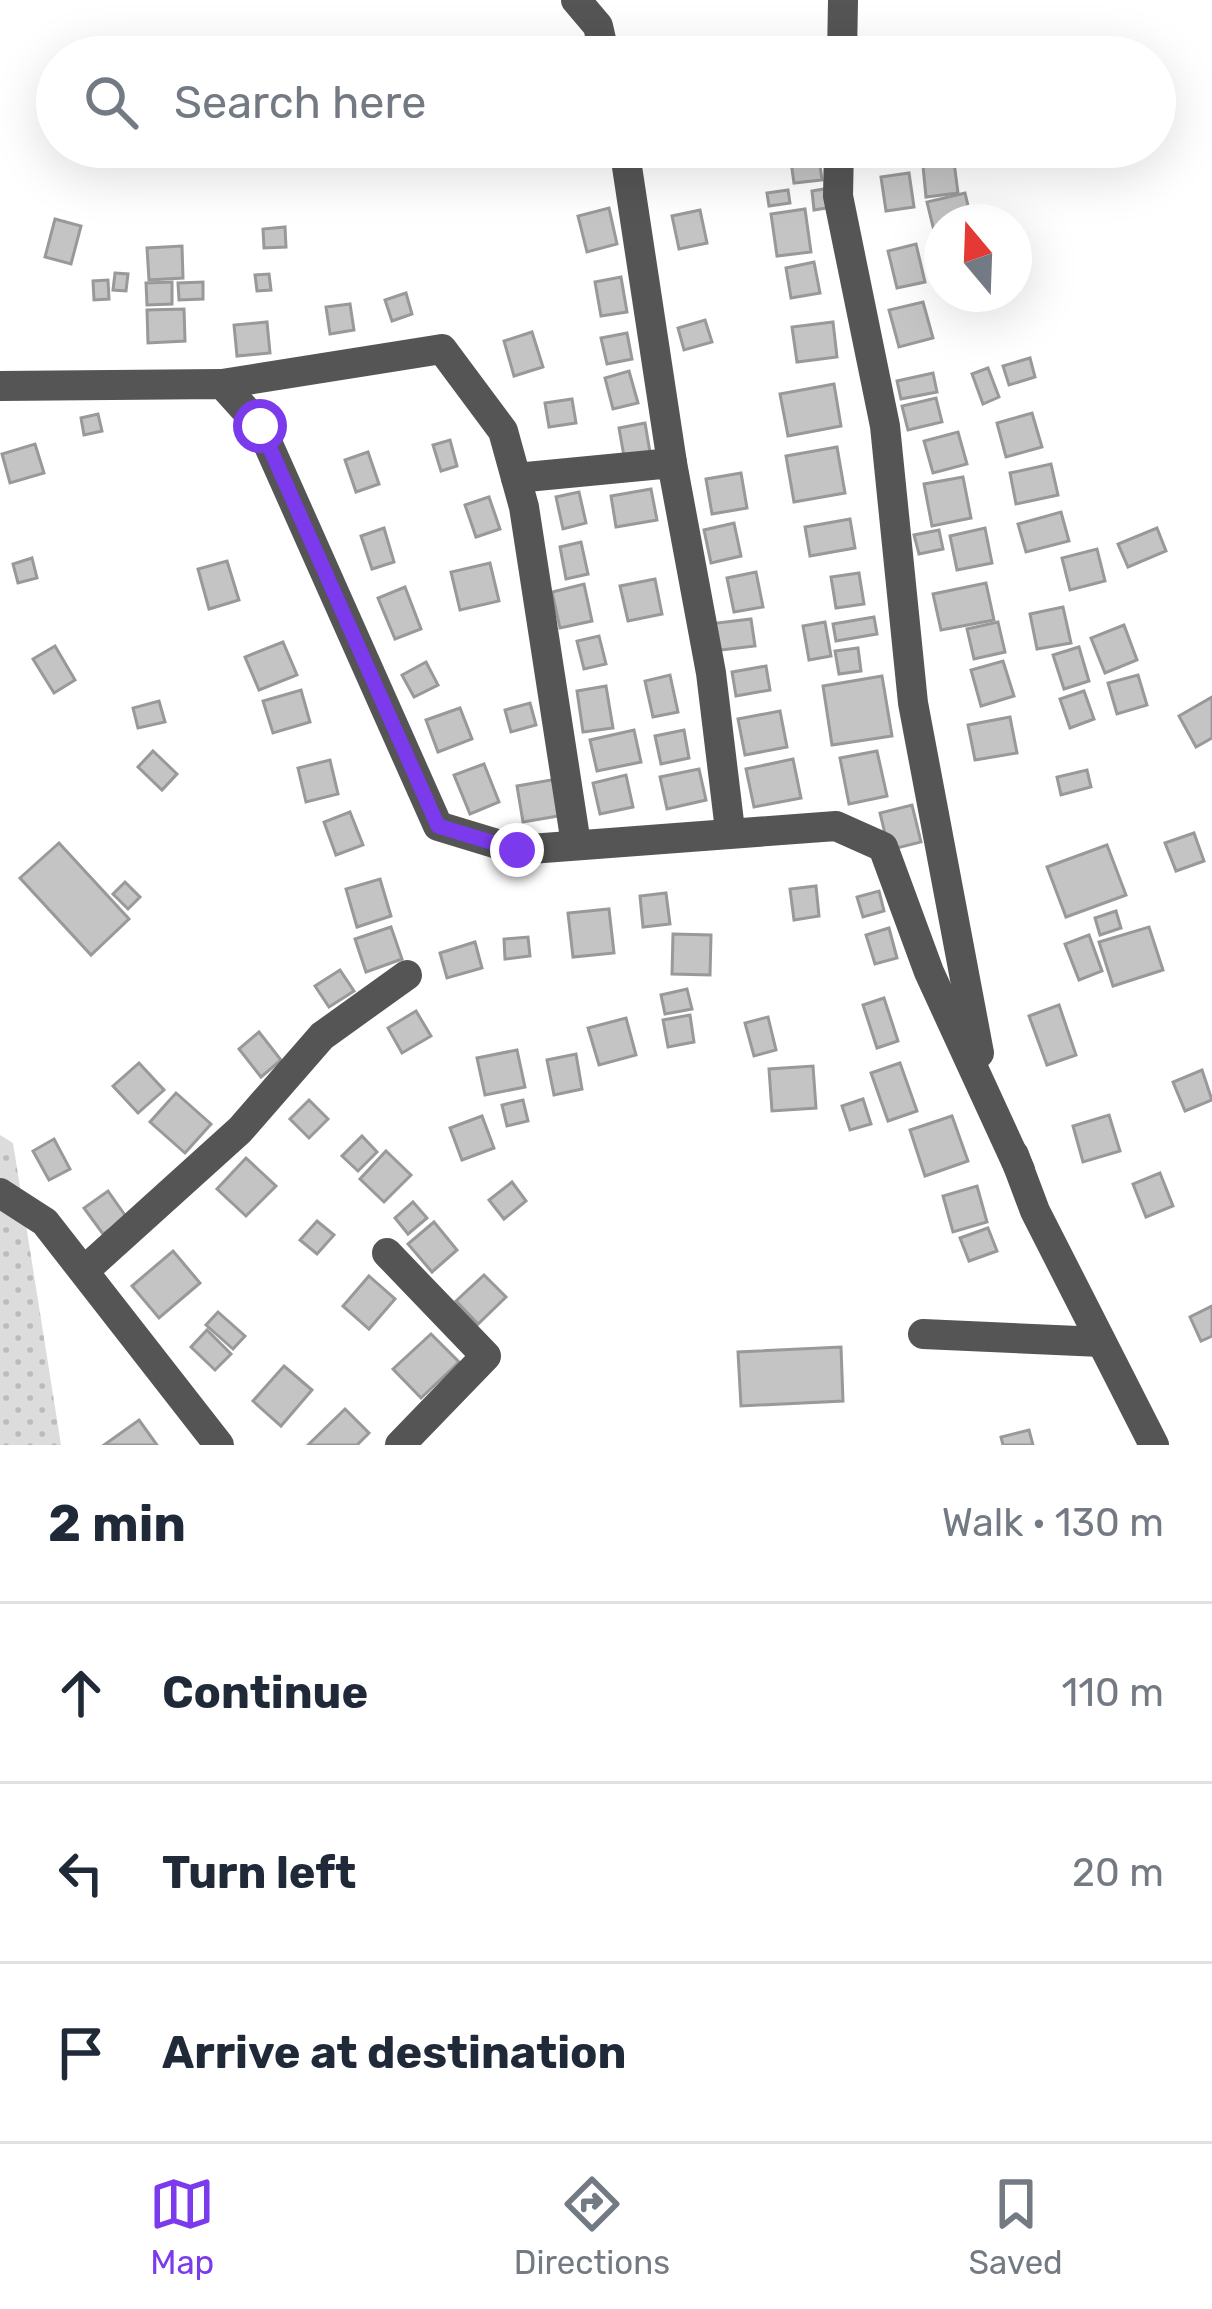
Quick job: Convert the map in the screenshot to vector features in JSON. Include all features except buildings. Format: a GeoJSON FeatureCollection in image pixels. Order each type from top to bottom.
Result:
{"type":"FeatureCollection","features":[{"type":"Feature","properties":{"kind":"street"},"geometry":{"type":"LineString","coordinates":[[576,0],[598,26],[600,36]]}},
{"type":"Feature","properties":{"kind":"street"},"geometry":{"type":"LineString","coordinates":[[842,36],[843,0]]}},
{"type":"Feature","properties":{"kind":"street"},"geometry":{"type":"LineString","coordinates":[[627,168],[672,464],[711,673],[730,830]]}},
{"type":"Feature","properties":{"kind":"street"},"geometry":{"type":"LineString","coordinates":[[839,168],[838,196],[885,426],[914,703],[981,1060],[1020,1170]]}},
{"type":"Feature","properties":{"kind":"street"},"geometry":{"type":"LineString","coordinates":[[0,386],[222,384],[442,349],[503,431],[516,478],[576,844]]}},
{"type":"Feature","properties":{"kind":"street"},"geometry":{"type":"LineString","coordinates":[[222,384],[260,426],[438,826],[517,850],[730,830],[836,826],[883,847],[929,972],[1101,1342],[1154,1445]]}},
{"type":"Feature","properties":{"kind":"street"},"geometry":{"type":"LineString","coordinates":[[516,478],[672,464]]}},
{"type":"Feature","properties":{"kind":"street"},"geometry":{"type":"LineString","coordinates":[[84,1271],[240,1130],[322,1036],[407,975]]}},
{"type":"Feature","properties":{"kind":"street"},"geometry":{"type":"LineString","coordinates":[[0,1193],[45,1222],[219,1445]]}},
{"type":"Feature","properties":{"kind":"street"},"geometry":{"type":"LineString","coordinates":[[387,1253],[486,1356],[400,1445]]}},
{"type":"Feature","properties":{"kind":"street"},"geometry":{"type":"LineString","coordinates":[[922,1334],[1101,1342]]}},
{"type":"Feature","properties":{"kind":"shaded area"},"geometry":{"type":"Polygon","coordinates":[[[0,1135],[13,1143],[61,1445],[0,1445],[0,1135]]]}},
{"type":"Feature","properties":{"kind":"route"},"geometry":{"type":"LineString","coordinates":[[260,426],[363,648],[438,826],[517,850]]}}]}
